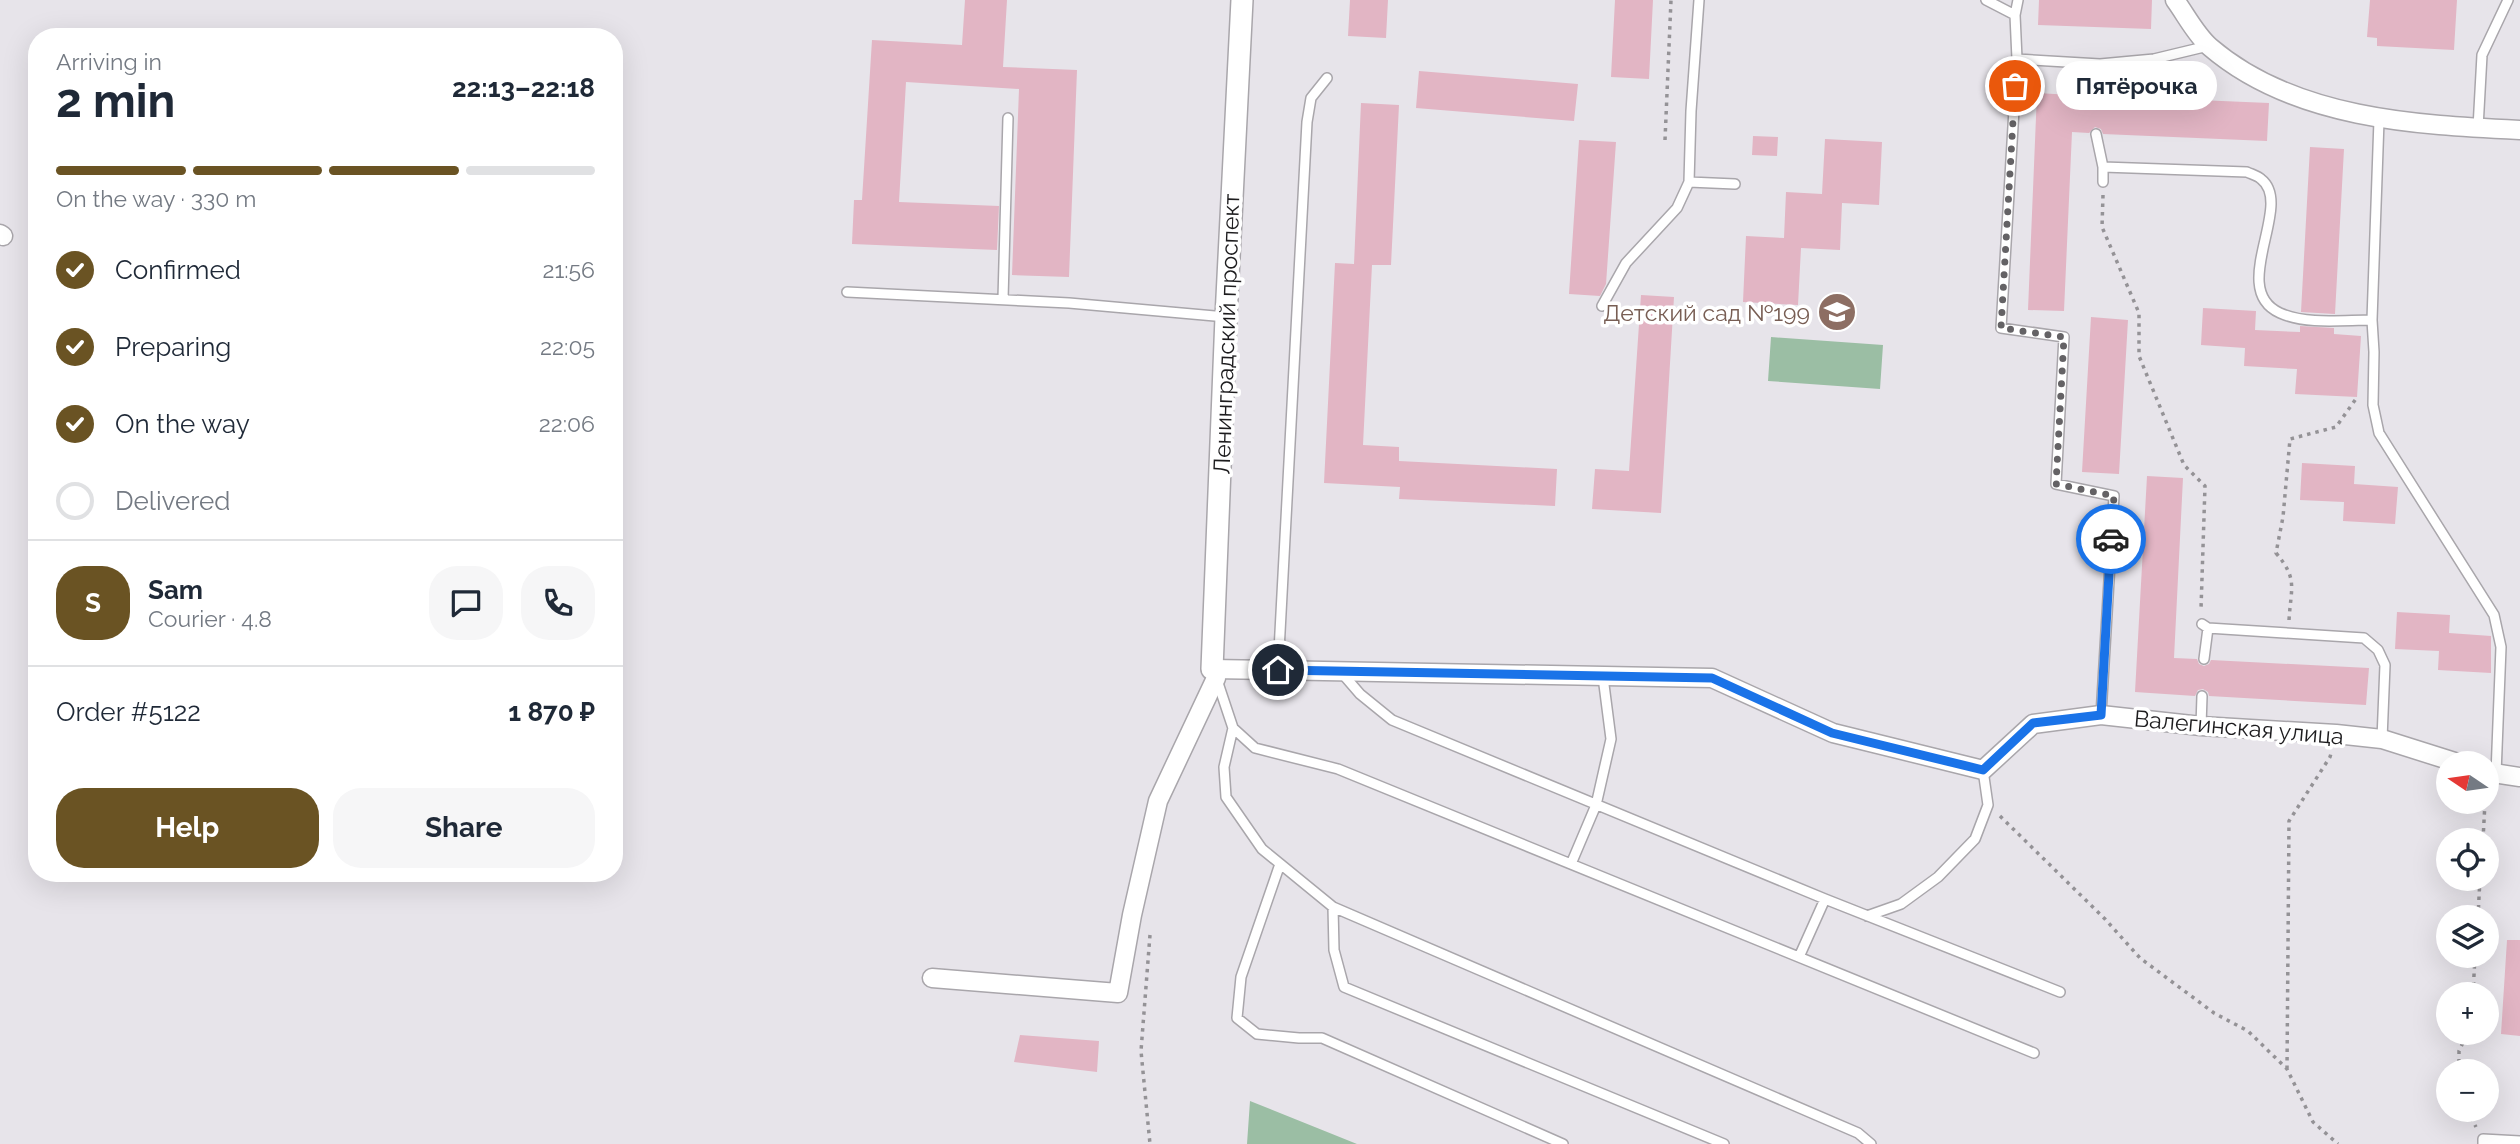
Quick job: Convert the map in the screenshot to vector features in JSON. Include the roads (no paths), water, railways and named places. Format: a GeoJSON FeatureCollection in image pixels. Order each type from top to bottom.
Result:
{"type":"FeatureCollection","features":[{"type":"Feature","properties":{"kind":"street","name":"Ленинградский проспект"},"geometry":{"type":"LineString","coordinates":[[1214,674],[1226,317],[1241,0]]}},
{"type":"Feature","properties":{"kind":"street"},"geometry":{"type":"LineString","coordinates":[[2175,0],[2208,46],[2269,85],[2300,97],[2379,120],[2520,130]]}},
{"type":"Feature","properties":{"kind":"street"},"geometry":{"type":"LineString","coordinates":[[932,978],[1118,993],[1132,915],[1158,801],[1214,674],[1278,670],[1712,678],[1832,733],[1983,770]]}},
{"type":"Feature","properties":{"kind":"street","name":"Валегинская улица"},"geometry":{"type":"LineString","coordinates":[[1983,770],[2033,723],[2101,715],[2201,726],[2382,739],[2436,756]]}},
{"type":"Feature","properties":{"kind":"street"},"geometry":{"type":"LineString","coordinates":[[2499,774],[2520,778]]}},
{"type":"Feature","properties":{"kind":"lane"},"geometry":{"type":"LineString","coordinates":[[1602,306],[1626,262],[1677,208],[1689,182],[1699,0]]}},
{"type":"Feature","properties":{"kind":"lane"},"geometry":{"type":"LineString","coordinates":[[1986,0],[2015,15]]}},
{"type":"Feature","properties":{"kind":"lane"},"geometry":{"type":"LineString","coordinates":[[2018,0],[2015,15],[2017,59],[2001,328],[2064,337],[2056,484],[2114,496],[2101,715]]}},
{"type":"Feature","properties":{"kind":"lane"},"geometry":{"type":"LineString","coordinates":[[2478,128],[2482,55],[2508,0]]}},
{"type":"Feature","properties":{"kind":"lane"},"geometry":{"type":"LineString","coordinates":[[2017,59],[2099,64],[2154,59],[2208,46]]}},
{"type":"Feature","properties":{"kind":"lane"},"geometry":{"type":"LineString","coordinates":[[2097,96],[2099,64]]}},
{"type":"Feature","properties":{"kind":"lane"},"geometry":{"type":"LineString","coordinates":[[1278,670],[1307,122],[1311,98],[1327,78]]}},
{"type":"Feature","properties":{"kind":"lane"},"geometry":{"type":"LineString","coordinates":[[1003,299],[1008,118]]}},
{"type":"Feature","properties":{"kind":"lane"},"geometry":{"type":"LineString","coordinates":[[2379,120],[2372,405],[2379,433],[2494,615],[2501,647],[2493,751]]}},
{"type":"Feature","properties":{"kind":"lane"},"geometry":{"type":"LineString","coordinates":[[2096,134],[2103,167],[2103,182]]}},
{"type":"Feature","properties":{"kind":"lane"},"geometry":{"type":"LineString","coordinates":[[2103,167],[2246,172],[2263,179],[2270,192],[2270,211],[2258,271],[2262,296],[2278,312],[2303,319],[2372,320]]}},
{"type":"Feature","properties":{"kind":"lane"},"geometry":{"type":"LineString","coordinates":[[1689,182],[1735,184]]}},
{"type":"Feature","properties":{"kind":"lane"},"geometry":{"type":"LineString","coordinates":[[847,292],[1069,303],[1226,317]]}},
{"type":"Feature","properties":{"kind":"lane"},"geometry":{"type":"LineString","coordinates":[[2204,659],[2205,626],[2364,638],[2378,650],[2385,665],[2382,739]]}},
{"type":"Feature","properties":{"kind":"lane"},"geometry":{"type":"LineString","coordinates":[[1341,672],[1360,694],[1392,720],[1825,899],[2060,992]]}},
{"type":"Feature","properties":{"kind":"lane"},"geometry":{"type":"LineString","coordinates":[[1214,674],[1233,728],[1255,748],[1338,769],[2034,1053]]}},
{"type":"Feature","properties":{"kind":"lane"},"geometry":{"type":"LineString","coordinates":[[1571,864],[1596,804],[1611,739],[1604,677]]}},
{"type":"Feature","properties":{"kind":"lane"},"geometry":{"type":"LineString","coordinates":[[2201,726],[2202,696]]}},
{"type":"Feature","properties":{"kind":"lane"},"geometry":{"type":"LineString","coordinates":[[1233,728],[1224,767],[1226,797],[1262,849],[1333,907],[1858,1133],[1871,1144]]}},
{"type":"Feature","properties":{"kind":"lane"},"geometry":{"type":"LineString","coordinates":[[1867,916],[1901,904],[1938,877],[1975,839],[1988,805],[1983,770]]}},
{"type":"Feature","properties":{"kind":"lane"},"geometry":{"type":"LineString","coordinates":[[1280,864],[1241,977],[1237,1018],[1257,1034],[1322,1038],[1563,1144]]}},
{"type":"Feature","properties":{"kind":"lane"},"geometry":{"type":"LineString","coordinates":[[1799,957],[1825,899]]}},
{"type":"Feature","properties":{"kind":"lane"},"geometry":{"type":"LineString","coordinates":[[1333,907],[1334,950],[1344,987],[1724,1144]]}},
{"type":"Feature","properties":{"kind":"lane"},"geometry":{"type":"LineString","coordinates":[[1850,1144],[1858,1133]]}},
{"type":"Feature","properties":{"kind":"lane"},"geometry":{"type":"LineString","coordinates":[[2483,1142],[2520,1141]]}},
{"type":"Feature","properties":{"kind":"place","name":"Пятёрочка"},"geometry":{"type":"Point","coordinates":[2015,86]}},
{"type":"Feature","properties":{"kind":"place","name":"Детский сад №199"},"geometry":{"type":"Point","coordinates":[1837,312]}}]}
